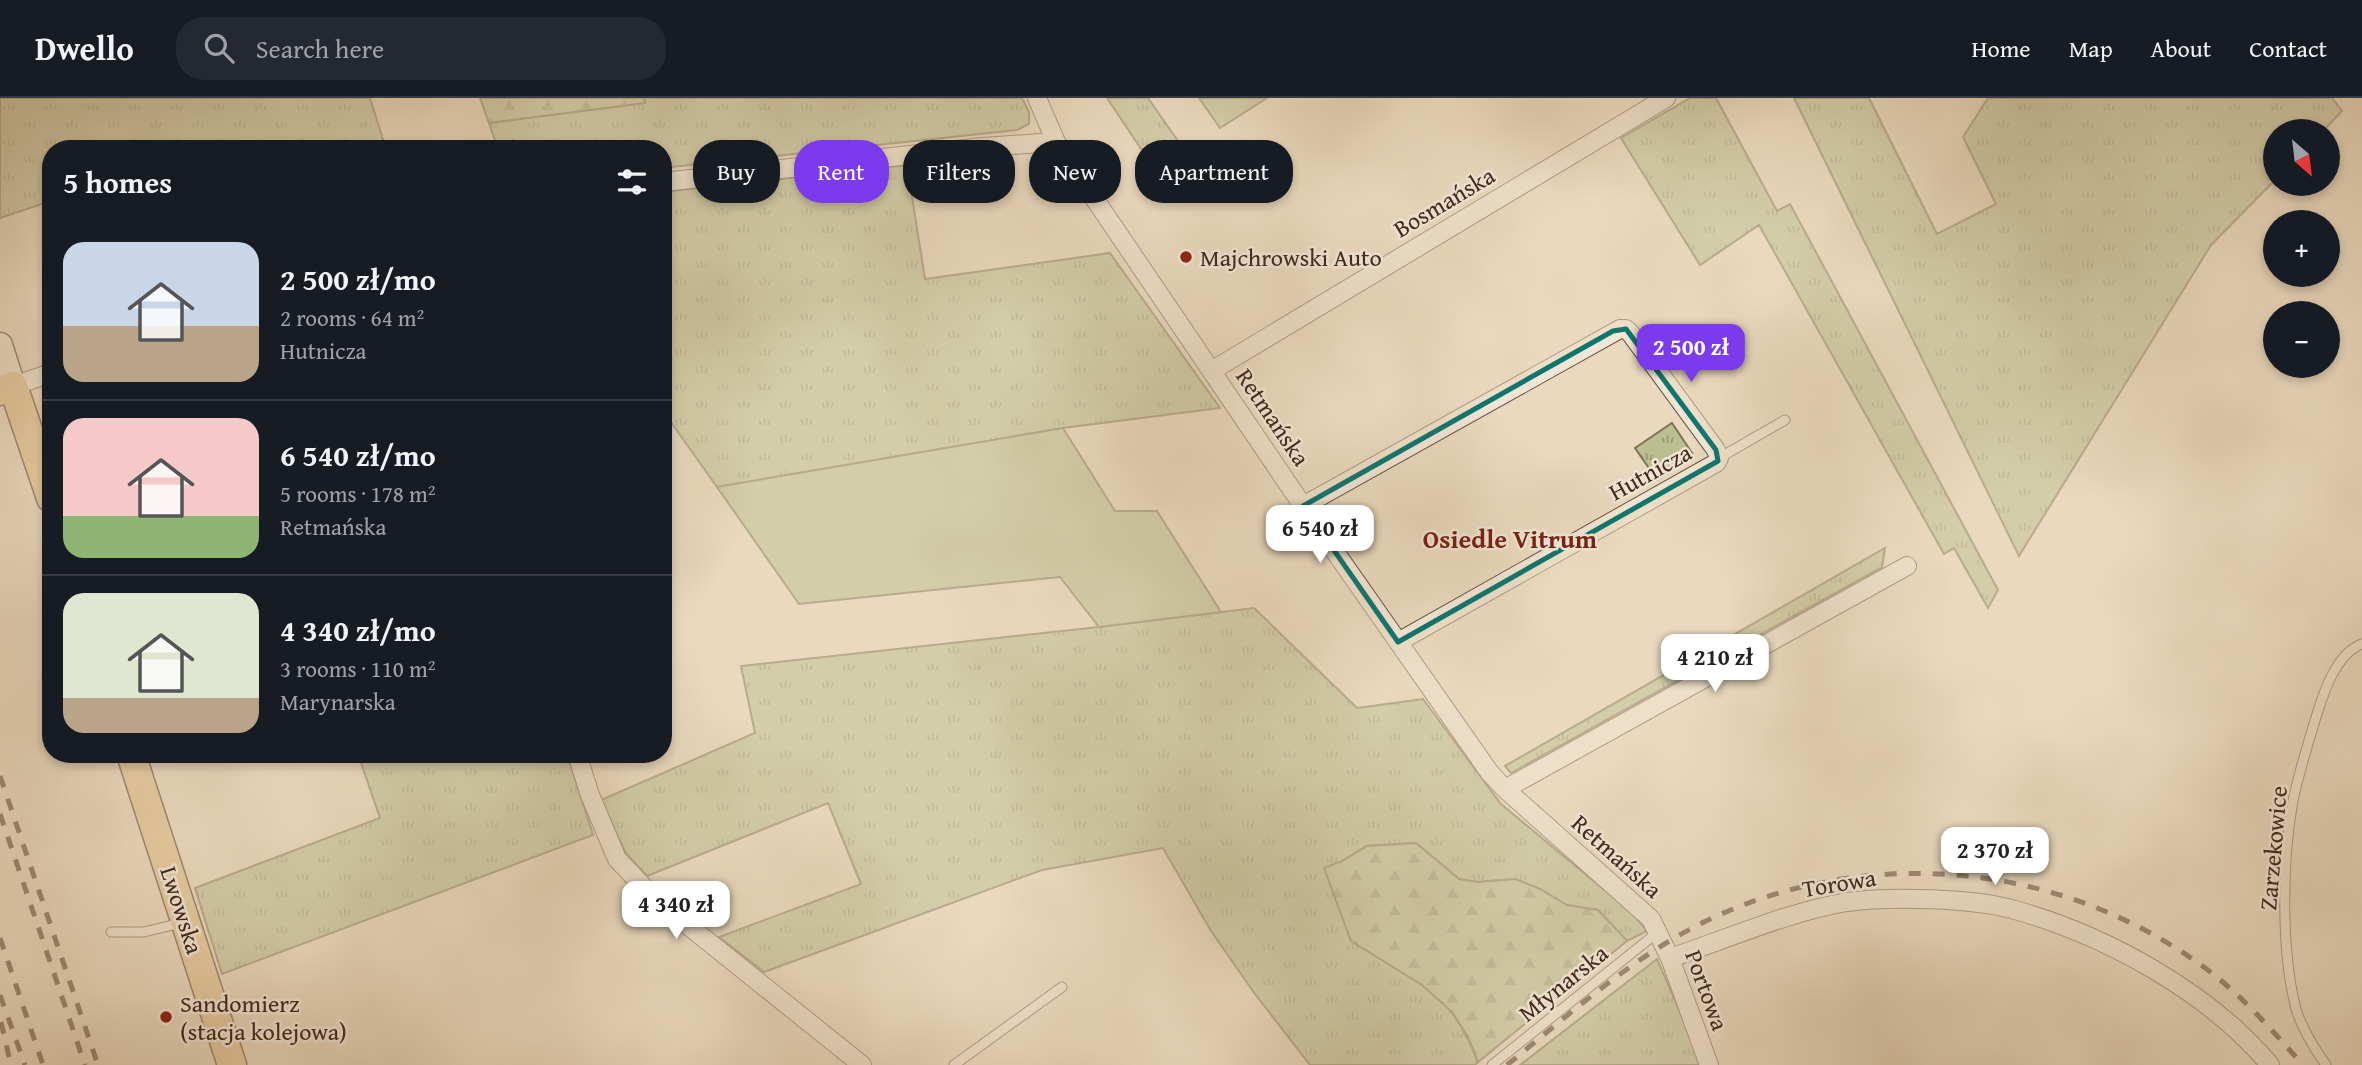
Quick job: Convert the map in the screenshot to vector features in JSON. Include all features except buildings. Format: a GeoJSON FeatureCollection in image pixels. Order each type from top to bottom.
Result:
{"type":"FeatureCollection","features":[{"type":"Feature","properties":{"kind":"main road"},"geometry":{"type":"LineString","coordinates":[[0,345],[7,389],[42,476]]}},
{"type":"Feature","properties":{"kind":"main road","name":"Lwowska"},"geometry":{"type":"LineString","coordinates":[[134,763],[232,1065]]}},
{"type":"Feature","properties":{"kind":"street","name":"Retmańska"},"geometry":{"type":"LineString","coordinates":[[1037,98],[1055,140]]}},
{"type":"Feature","properties":{"kind":"street","name":"Bosmańska"},"geometry":{"type":"LineString","coordinates":[[1213,370],[1666,98]]}},
{"type":"Feature","properties":{"kind":"street"},"geometry":{"type":"LineString","coordinates":[[672,181],[1029,144]]}},
{"type":"Feature","properties":{"kind":"street","name":"Retmańska"},"geometry":{"type":"LineString","coordinates":[[1098,203],[1303,506],[1490,773],[1642,910],[1658,932]]}},
{"type":"Feature","properties":{"kind":"street","name":"Hutnicza"},"geometry":{"type":"LineString","coordinates":[[1303,506],[1620,329],[1626,329],[1631,334],[1716,450],[1719,458],[1716,463],[1398,642]]}},
{"type":"Feature","properties":{"kind":"street"},"geometry":{"type":"LineString","coordinates":[[7,389],[42,376]]}},
{"type":"Feature","properties":{"kind":"street"},"geometry":{"type":"LineString","coordinates":[[1505,789],[1907,566]]}},
{"type":"Feature","properties":{"kind":"street"},"geometry":{"type":"LineString","coordinates":[[580,763],[617,859],[655,899],[862,1065]]}},
{"type":"Feature","properties":{"kind":"street","name":"Torowa"},"geometry":{"type":"LineString","coordinates":[[1670,958],[1813,910],[1847,902],[1918,900],[1986,905],[2046,920],[2119,951],[2166,978],[2218,1014],[2248,1040],[2270,1065]]}},
{"type":"Feature","properties":{"kind":"street","name":"Portowa"},"geometry":{"type":"LineString","coordinates":[[1658,932],[1709,1065]]}},
{"type":"Feature","properties":{"kind":"lane"},"geometry":{"type":"LineString","coordinates":[[1719,458],[1785,420]]}},
{"type":"Feature","properties":{"kind":"lane","name":"Zarzekowice"},"geometry":{"type":"LineString","coordinates":[[2326,1065],[2303,1027],[2296,1009],[2286,926],[2285,879],[2292,803],[2323,694],[2349,652],[2362,644]]}},
{"type":"Feature","properties":{"kind":"lane"},"geometry":{"type":"LineString","coordinates":[[111,932],[144,932],[186,922]]}},
{"type":"Feature","properties":{"kind":"lane","name":"Młynarska"},"geometry":{"type":"LineString","coordinates":[[1492,1065],[1658,932]]}},
{"type":"Feature","properties":{"kind":"lane"},"geometry":{"type":"LineString","coordinates":[[954,1065],[1062,988]]}},
{"type":"Feature","properties":{"kind":"highlighted area"},"geometry":{"type":"Polygon","coordinates":[[[1626,329],[1716,450],[1718,461],[1398,642],[1303,506],[1613,331],[1626,329]]]}},
{"type":"Feature","properties":{"kind":"green space"},"geometry":{"type":"Polygon","coordinates":[[[0,98],[370,98],[383,140],[42,140],[42,204],[0,218],[0,98]]]}},
{"type":"Feature","properties":{"kind":"green space"},"geometry":{"type":"Polygon","coordinates":[[[480,98],[644,98],[645,103],[489,123],[480,98]]]}},
{"type":"Feature","properties":{"kind":"green space"},"geometry":{"type":"Polygon","coordinates":[[[644,98],[1022,98],[1029,112],[1029,124],[1017,130],[903,140],[903,142],[889,144],[889,140],[794,140],[794,154],[780,155],[780,140],[693,140],[693,165],[672,167],[672,140],[495,140],[489,123],[645,103],[644,98]]]}},
{"type":"Feature","properties":{"kind":"green space"},"geometry":{"type":"Polygon","coordinates":[[[1107,98],[1148,98],[1177,140],[1135,140],[1107,98]]]}},
{"type":"Feature","properties":{"kind":"green space"},"geometry":{"type":"Polygon","coordinates":[[[1199,98],[1267,98],[1220,128],[1199,98]]]}},
{"type":"Feature","properties":{"kind":"green space"},"geometry":{"type":"Polygon","coordinates":[[[1690,98],[1716,98],[1777,211],[1790,204],[1998,590],[1988,608],[1954,548],[1944,554],[1759,225],[1700,265],[1621,138],[1690,98]]]}},
{"type":"Feature","properties":{"kind":"green space"},"geometry":{"type":"Polygon","coordinates":[[[1794,98],[1869,98],[1937,234],[1996,204],[1963,137],[1988,98],[2332,98],[2342,111],[2334,119],[2263,119],[2263,192],[2211,245],[2019,556],[1794,98]]]}},
{"type":"Feature","properties":{"kind":"green space"},"geometry":{"type":"Polygon","coordinates":[[[903,165],[903,203],[913,203],[925,279],[1110,253],[1220,408],[1063,428],[717,487],[672,424],[672,191],[693,189],[693,203],[780,203],[780,179],[794,178],[794,203],[889,203],[889,167],[903,165]]]}},
{"type":"Feature","properties":{"kind":"green space"},"geometry":{"type":"Polygon","coordinates":[[[1672,423],[1694,456],[1657,480],[1635,448],[1672,423]]]}},
{"type":"Feature","properties":{"kind":"green space"},"geometry":{"type":"Polygon","coordinates":[[[1063,428],[1115,511],[1157,511],[1221,612],[1099,627],[1060,577],[799,604],[717,487],[1063,428]]]}},
{"type":"Feature","properties":{"kind":"green space"},"geometry":{"type":"Polygon","coordinates":[[[1885,548],[1882,567],[1511,773],[1505,766],[1885,548]]]}},
{"type":"Feature","properties":{"kind":"green space"},"geometry":{"type":"Polygon","coordinates":[[[1254,608],[1357,708],[1423,699],[1501,804],[1633,914],[1647,931],[1627,941],[1598,910],[1567,906],[1540,889],[1515,879],[1478,882],[1459,879],[1416,843],[1367,846],[1342,861],[1351,941],[1405,973],[1443,1002],[1461,1025],[1478,1062],[1475,1065],[1310,1065],[1211,931],[1163,848],[1042,870],[764,972],[719,937],[861,884],[828,803],[647,876],[625,852],[601,800],[755,733],[741,666],[1254,608]]]}},
{"type":"Feature","properties":{"kind":"green space"},"geometry":{"type":"Polygon","coordinates":[[[361,763],[570,763],[593,835],[222,974],[195,888],[380,818],[361,763]]]}},
{"type":"Feature","properties":{"kind":"green space"},"geometry":{"type":"Polygon","coordinates":[[[1416,843],[1459,879],[1478,882],[1515,879],[1540,889],[1567,905],[1598,910],[1627,941],[1478,1062],[1468,1037],[1452,1012],[1422,985],[1351,941],[1324,868],[1367,846],[1416,843]]]}},
{"type":"Feature","properties":{"kind":"green space"},"geometry":{"type":"Polygon","coordinates":[[[1657,959],[1703,1065],[1520,1065],[1657,959]]]}},
{"type":"Feature","properties":{"kind":"railway"},"geometry":{"type":"LineString","coordinates":[[0,776],[98,1065]]}},
{"type":"Feature","properties":{"kind":"railway"},"geometry":{"type":"LineString","coordinates":[[0,814],[85,1065]]}},
{"type":"Feature","properties":{"kind":"railway"},"geometry":{"type":"LineString","coordinates":[[1507,1065],[1626,970],[1651,952],[1704,922],[1765,897],[1829,881],[1894,874],[1958,875],[2023,885],[2085,903],[2145,930],[2201,965],[2229,987],[2303,1065]]}},
{"type":"Feature","properties":{"kind":"railway"},"geometry":{"type":"LineString","coordinates":[[0,938],[43,1065]]}},
{"type":"Feature","properties":{"kind":"railway"},"geometry":{"type":"LineString","coordinates":[[0,995],[25,1065]]}},
{"type":"Feature","properties":{"kind":"railway"},"geometry":{"type":"LineString","coordinates":[[1,1022],[11,1065]]}},
{"type":"Feature","properties":{"kind":"place","name":"Majchrowski Auto"},"geometry":{"type":"Point","coordinates":[1186,257]}},
{"type":"Feature","properties":{"kind":"place","name":"Sandomierz (stacja kolejowa)"},"geometry":{"type":"Point","coordinates":[166,1017]}},
{"type":"Feature","properties":{"kind":"district","name":"Osiedle Vitrum"},"geometry":{"type":"Point","coordinates":[1510,538]}}]}
